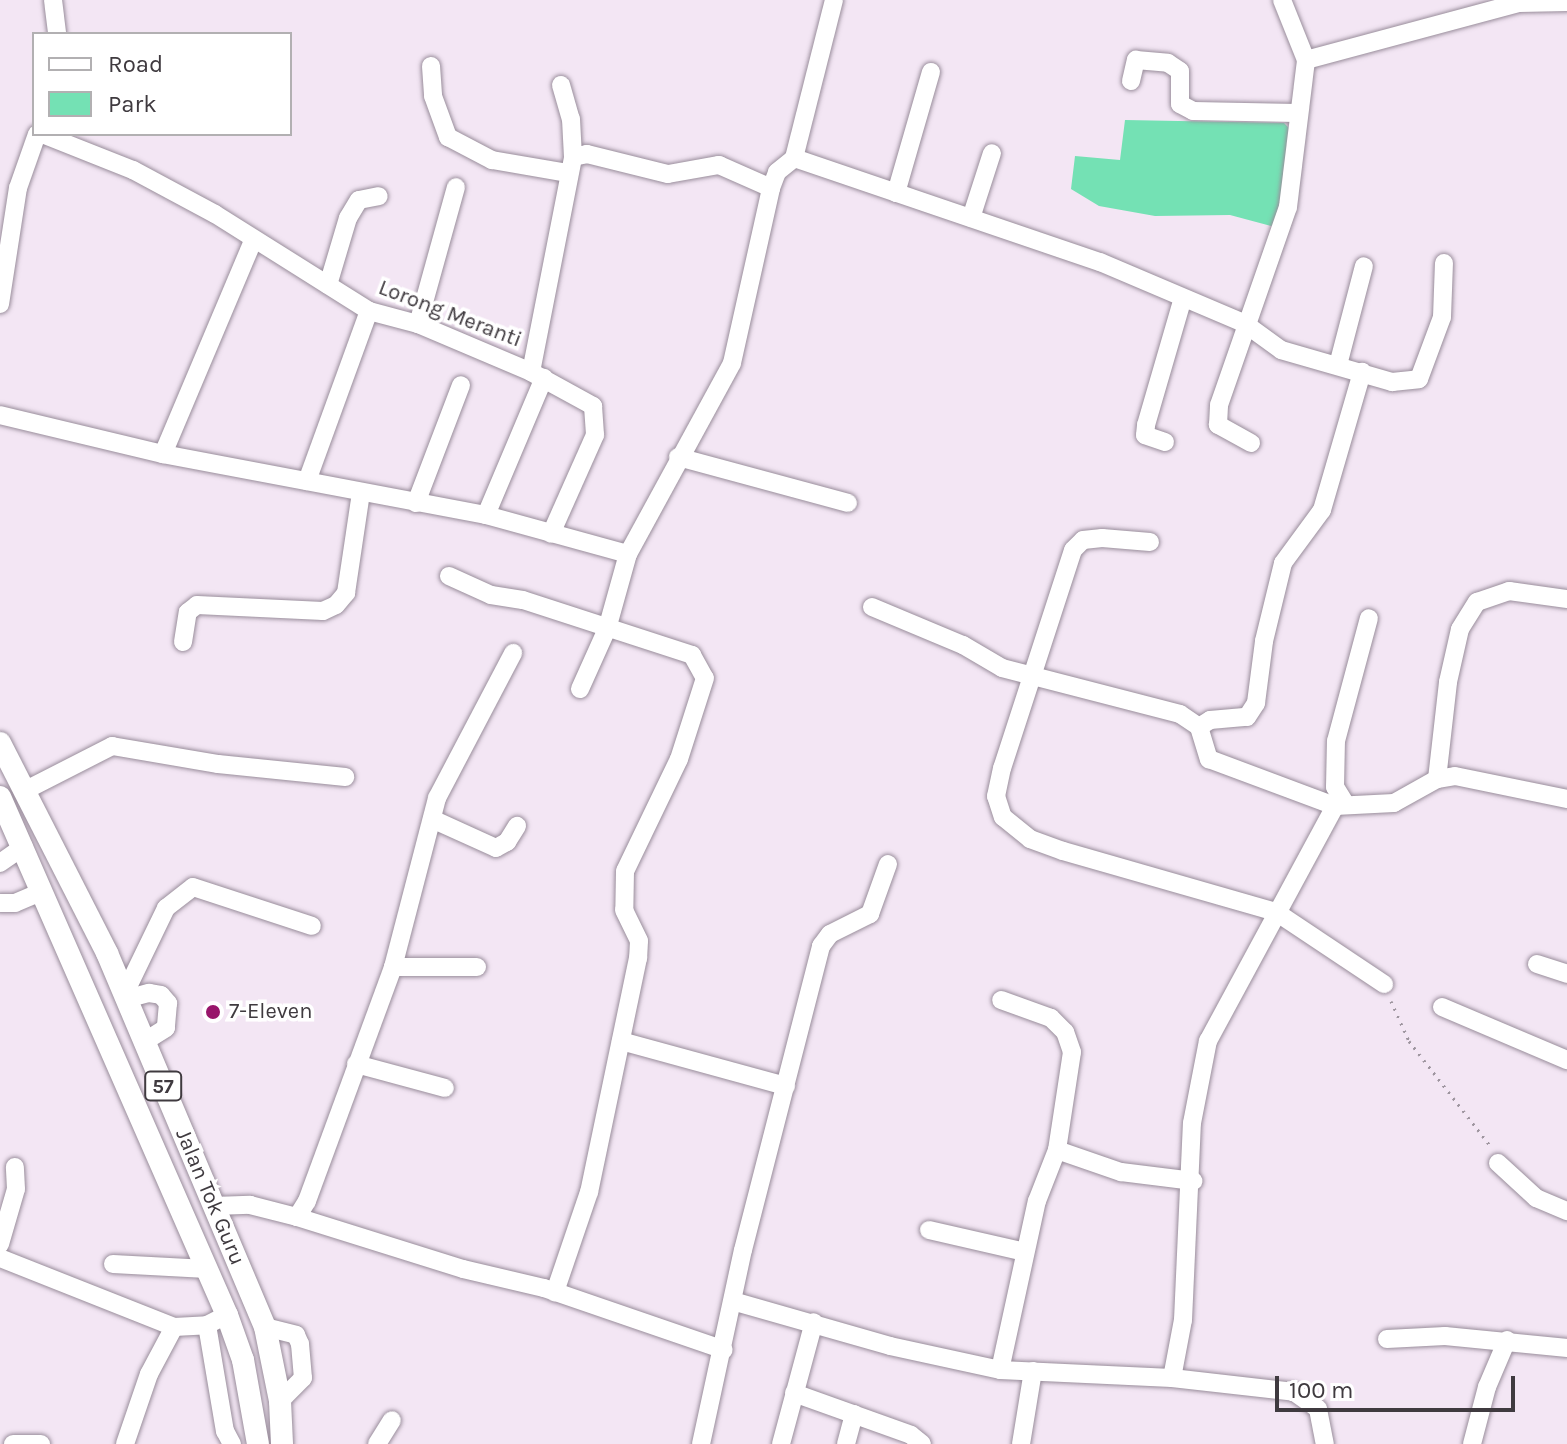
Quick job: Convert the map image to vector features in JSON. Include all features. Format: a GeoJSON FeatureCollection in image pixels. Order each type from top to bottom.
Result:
{"type":"FeatureCollection","features":[{"type":"Feature","properties":{"kind":"main road","name":"Jalan Tok Guru"},"geometry":{"type":"LineString","coordinates":[[0,743],[125,997],[265,1327],[280,1401],[282,1444]]}},
{"type":"Feature","properties":{"kind":"main road","name":"Jalan Tok Guru"},"geometry":{"type":"LineString","coordinates":[[0,797],[207,1269],[217,1320],[243,1360],[258,1444]]}},
{"type":"Feature","properties":{"kind":"main road"},"geometry":{"type":"LineString","coordinates":[[118,1065],[146,1047]]}},
{"type":"Feature","properties":{"kind":"street"},"geometry":{"type":"LineString","coordinates":[[53,0],[57,32]]}},
{"type":"Feature","properties":{"kind":"street"},"geometry":{"type":"LineString","coordinates":[[580,689],[607,629],[628,554],[678,457],[732,363],[771,188],[777,172],[794,158],[834,0]]}},
{"type":"Feature","properties":{"kind":"street"},"geometry":{"type":"LineString","coordinates":[[1251,443],[1218,425],[1219,405],[1244,323],[1288,207],[1297,113],[1306,60],[1282,0]]}},
{"type":"Feature","properties":{"kind":"street"},"geometry":{"type":"LineString","coordinates":[[1306,60],[1519,3],[1567,2]]}},
{"type":"Feature","properties":{"kind":"street"},"geometry":{"type":"LineString","coordinates":[[1131,81],[1136,60],[1168,63],[1180,71],[1180,104],[1193,111],[1297,113]]}},
{"type":"Feature","properties":{"kind":"street"},"geometry":{"type":"LineString","coordinates":[[431,66],[433,96],[448,137],[492,160],[570,165],[587,154],[668,174],[719,165],[771,188]]}},
{"type":"Feature","properties":{"kind":"street"},"geometry":{"type":"LineString","coordinates":[[896,193],[931,72]]}},
{"type":"Feature","properties":{"kind":"street"},"geometry":{"type":"LineString","coordinates":[[486,515],[537,375],[570,165],[571,119],[561,85]]}},
{"type":"Feature","properties":{"kind":"street","name":"Lorong Meranti"},"geometry":{"type":"LineString","coordinates":[[0,304],[9,185],[38,136]]}},
{"type":"Feature","properties":{"kind":"street","name":"Lorong Meranti"},"geometry":{"type":"LineString","coordinates":[[44,136],[133,170],[254,239],[369,311],[418,324],[537,375],[593,406],[598,419],[551,534]]}},
{"type":"Feature","properties":{"kind":"street"},"geometry":{"type":"LineString","coordinates":[[971,218],[992,153]]}},
{"type":"Feature","properties":{"kind":"street"},"geometry":{"type":"LineString","coordinates":[[794,158],[1100,262],[1244,323],[1281,350],[1392,382],[1419,379],[1442,317],[1444,263]]}},
{"type":"Feature","properties":{"kind":"street"},"geometry":{"type":"LineString","coordinates":[[418,324],[456,187]]}},
{"type":"Feature","properties":{"kind":"street"},"geometry":{"type":"LineString","coordinates":[[328,285],[348,218],[359,200],[379,196]]}},
{"type":"Feature","properties":{"kind":"street"},"geometry":{"type":"LineString","coordinates":[[163,454],[254,239]]}},
{"type":"Feature","properties":{"kind":"street"},"geometry":{"type":"LineString","coordinates":[[1338,365],[1364,266]]}},
{"type":"Feature","properties":{"kind":"street"},"geometry":{"type":"LineString","coordinates":[[1165,442],[1145,435],[1146,425],[1183,298]]}},
{"type":"Feature","properties":{"kind":"street"},"geometry":{"type":"LineString","coordinates":[[307,481],[369,311]]}},
{"type":"Feature","properties":{"kind":"street"},"geometry":{"type":"LineString","coordinates":[[1199,727],[1210,720],[1247,717],[1256,703],[1264,641],[1283,563],[1322,510],[1362,372]]}},
{"type":"Feature","properties":{"kind":"street"},"geometry":{"type":"LineString","coordinates":[[416,503],[461,385]]}},
{"type":"Feature","properties":{"kind":"street"},"geometry":{"type":"LineString","coordinates":[[0,415],[163,454],[486,515],[628,554]]}},
{"type":"Feature","properties":{"kind":"street"},"geometry":{"type":"LineString","coordinates":[[678,457],[848,503]]}},
{"type":"Feature","properties":{"kind":"street"},"geometry":{"type":"LineString","coordinates":[[183,642],[188,612],[197,605],[323,611],[336,605],[346,593],[361,493]]}},
{"type":"Feature","properties":{"kind":"street"},"geometry":{"type":"LineString","coordinates":[[1150,542],[1102,538],[1083,540],[1073,550],[996,796],[1003,817],[1030,839],[1052,847],[1276,912],[1384,984]]}},
{"type":"Feature","properties":{"kind":"street"},"geometry":{"type":"LineString","coordinates":[[449,576],[491,595],[523,600],[692,655],[705,678],[679,759],[625,871],[624,910],[638,950],[589,1192],[555,1292]]}},
{"type":"Feature","properties":{"kind":"street"},"geometry":{"type":"LineString","coordinates":[[1437,779],[1448,682],[1460,629],[1477,602],[1494,592],[1509,591],[1567,599]]}},
{"type":"Feature","properties":{"kind":"street"},"geometry":{"type":"LineString","coordinates":[[872,607],[1032,678],[1180,714],[1199,727],[1209,759],[1340,804],[1394,803],[1437,779],[1455,776],[1500,782],[1567,799]]}},
{"type":"Feature","properties":{"kind":"street"},"geometry":{"type":"LineString","coordinates":[[1172,1378],[1183,1320],[1193,1181],[1192,1123],[1208,1041],[1276,912],[1340,804],[1335,787],[1336,741],[1369,618]]}},
{"type":"Feature","properties":{"kind":"street"},"geometry":{"type":"LineString","coordinates":[[297,1217],[307,1201],[393,967],[437,798],[513,653]]}},
{"type":"Feature","properties":{"kind":"street"},"geometry":{"type":"LineString","coordinates":[[24,791],[112,746],[218,764],[345,777]]}},
{"type":"Feature","properties":{"kind":"street"},"geometry":{"type":"LineString","coordinates":[[432,819],[496,848],[507,842],[517,826]]}},
{"type":"Feature","properties":{"kind":"street"},"geometry":{"type":"LineString","coordinates":[[0,863],[24,846]]}},
{"type":"Feature","properties":{"kind":"street"},"geometry":{"type":"LineString","coordinates":[[701,1444],[736,1302],[743,1250],[821,946],[830,934],[870,914],[888,864]]}},
{"type":"Feature","properties":{"kind":"street"},"geometry":{"type":"LineString","coordinates":[[125,997],[166,908],[193,887],[312,926]]}},
{"type":"Feature","properties":{"kind":"street"},"geometry":{"type":"LineString","coordinates":[[2,907],[43,891]]}},
{"type":"Feature","properties":{"kind":"street"},"geometry":{"type":"LineString","coordinates":[[1537,964],[1567,974]]}},
{"type":"Feature","properties":{"kind":"street"},"geometry":{"type":"LineString","coordinates":[[393,967],[477,967]]}},
{"type":"Feature","properties":{"kind":"street"},"geometry":{"type":"LineString","coordinates":[[125,997],[149,993],[161,995],[168,1003],[166,1028],[146,1047]]}},
{"type":"Feature","properties":{"kind":"street"},"geometry":{"type":"LineString","coordinates":[[1000,1370],[1025,1252],[1057,1150],[1072,1052],[1065,1032],[1051,1018],[1001,1000]]}},
{"type":"Feature","properties":{"kind":"street"},"geometry":{"type":"LineString","coordinates":[[1442,1007],[1567,1060]]}},
{"type":"Feature","properties":{"kind":"street"},"geometry":{"type":"LineString","coordinates":[[621,1041],[786,1086]]}},
{"type":"Feature","properties":{"kind":"street"},"geometry":{"type":"LineString","coordinates":[[356,1064],[445,1088]]}},
{"type":"Feature","properties":{"kind":"street"},"geometry":{"type":"LineString","coordinates":[[1057,1150],[1121,1172],[1193,1181]]}},
{"type":"Feature","properties":{"kind":"street"},"geometry":{"type":"LineString","coordinates":[[1498,1163],[1536,1198],[1567,1211]]}},
{"type":"Feature","properties":{"kind":"street"},"geometry":{"type":"LineString","coordinates":[[0,1244],[16,1189],[15,1167]]}},
{"type":"Feature","properties":{"kind":"street"},"geometry":{"type":"LineString","coordinates":[[214,1206],[250,1205],[297,1217],[555,1292],[724,1350]]}},
{"type":"Feature","properties":{"kind":"street"},"geometry":{"type":"LineString","coordinates":[[929,1230],[1025,1252]]}},
{"type":"Feature","properties":{"kind":"street"},"geometry":{"type":"LineString","coordinates":[[0,1258],[174,1327],[217,1320],[225,1431],[232,1444]]}},
{"type":"Feature","properties":{"kind":"street"},"geometry":{"type":"LineString","coordinates":[[113,1264],[207,1269]]}},
{"type":"Feature","properties":{"kind":"street"},"geometry":{"type":"LineString","coordinates":[[736,1302],[890,1346],[1000,1370],[1172,1378],[1308,1397],[1318,1409],[1325,1444]]}},
{"type":"Feature","properties":{"kind":"street"},"geometry":{"type":"LineString","coordinates":[[781,1444],[814,1322]]}},
{"type":"Feature","properties":{"kind":"street"},"geometry":{"type":"LineString","coordinates":[[125,1444],[149,1374],[174,1327]]}},
{"type":"Feature","properties":{"kind":"street"},"geometry":{"type":"LineString","coordinates":[[265,1327],[296,1335],[300,1344],[303,1378],[280,1401]]}},
{"type":"Feature","properties":{"kind":"street"},"geometry":{"type":"LineString","coordinates":[[1387,1339],[1507,1340],[1567,1348]]}},
{"type":"Feature","properties":{"kind":"street"},"geometry":{"type":"LineString","coordinates":[[1472,1444],[1487,1387],[1507,1340]]}},
{"type":"Feature","properties":{"kind":"street"},"geometry":{"type":"LineString","coordinates":[[1021,1444],[1033,1371]]}},
{"type":"Feature","properties":{"kind":"street"},"geometry":{"type":"LineString","coordinates":[[794,1393],[854,1414],[922,1444]]}},
{"type":"Feature","properties":{"kind":"street"},"geometry":{"type":"LineString","coordinates":[[846,1444],[854,1414]]}},
{"type":"Feature","properties":{"kind":"street"},"geometry":{"type":"LineString","coordinates":[[377,1444],[392,1420]]}},
{"type":"Feature","properties":{"kind":"street"},"geometry":{"type":"LineString","coordinates":[[13,1444],[41,1444]]}},
{"type":"Feature","properties":{"kind":"path"},"geometry":{"type":"LineString","coordinates":[[1384,984],[1409,1041],[1490,1142],[1498,1163]]}},
{"type":"Feature","properties":{"kind":"green space"},"geometry":{"type":"Polygon","coordinates":[[[1125,120],[1284,123],[1290,129],[1279,228],[1230,215],[1155,216],[1099,206],[1071,189],[1075,156],[1120,160],[1125,120]]]}},
{"type":"Feature","properties":{"kind":"place","name":"7-Eleven"},"geometry":{"type":"Point","coordinates":[213,1012]}}]}
